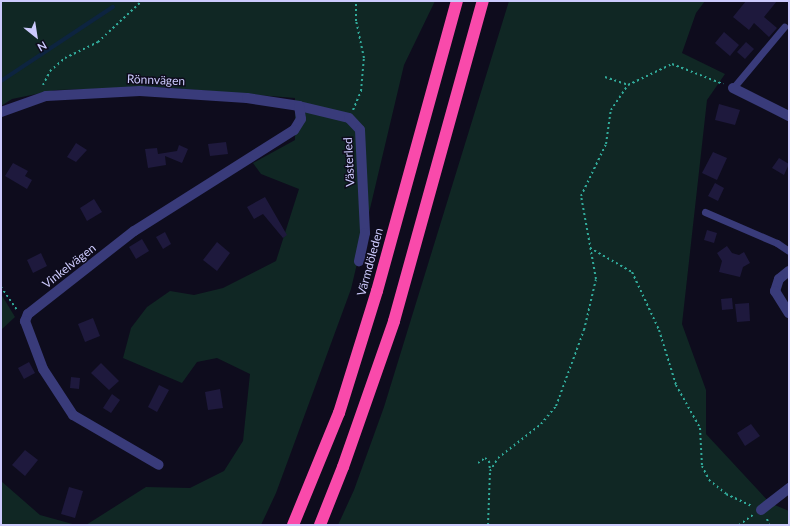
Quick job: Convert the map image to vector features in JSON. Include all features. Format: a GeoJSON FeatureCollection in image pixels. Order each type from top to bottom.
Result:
{"type":"FeatureCollection","features":[{"type":"Feature","properties":{"kind":"highway","name":"Värmdöleden"},"geometry":{"type":"LineString","coordinates":[[293,525],[339,413],[377,291],[457,1]]}},
{"type":"Feature","properties":{"kind":"highway"},"geometry":{"type":"LineString","coordinates":[[320,525],[343,467],[394,321],[483,1]]}},
{"type":"Feature","properties":{"kind":"street"},"geometry":{"type":"LineString","coordinates":[[734,88],[789,116]]}},
{"type":"Feature","properties":{"kind":"street","name":"Rönnvägen"},"geometry":{"type":"LineString","coordinates":[[1,112],[36,99],[154,91],[266,100],[299,106]]}},
{"type":"Feature","properties":{"kind":"street"},"geometry":{"type":"LineString","coordinates":[[299,106],[349,118]]}},
{"type":"Feature","properties":{"kind":"street","name":"Vinkelvägen"},"geometry":{"type":"LineString","coordinates":[[25,321],[28,314],[134,231],[294,130],[301,119],[299,106]]}},
{"type":"Feature","properties":{"kind":"street","name":"Västerled"},"geometry":{"type":"LineString","coordinates":[[349,118],[358,125],[362,137],[365,234],[359,260]]}},
{"type":"Feature","properties":{"kind":"street"},"geometry":{"type":"LineString","coordinates":[[789,271],[780,279],[776,291],[789,313]]}},
{"type":"Feature","properties":{"kind":"street"},"geometry":{"type":"LineString","coordinates":[[25,321],[43,368],[73,415],[159,465]]}},
{"type":"Feature","properties":{"kind":"street"},"geometry":{"type":"LineString","coordinates":[[761,510],[789,488]]}},
{"type":"Feature","properties":{"kind":"lane"},"geometry":{"type":"LineString","coordinates":[[734,88],[784,27]]}},
{"type":"Feature","properties":{"kind":"lane"},"geometry":{"type":"LineString","coordinates":[[705,212],[772,241],[789,251]]}},
{"type":"Feature","properties":{"kind":"path"},"geometry":{"type":"LineString","coordinates":[[36,99],[50,71],[65,58],[98,42],[142,1]]}},
{"type":"Feature","properties":{"kind":"path"},"geometry":{"type":"LineString","coordinates":[[349,118],[361,91],[364,58],[356,20],[356,1]]}},
{"type":"Feature","properties":{"kind":"path"},"geometry":{"type":"LineString","coordinates":[[490,471],[498,458],[541,424],[556,406],[584,330],[596,279],[580,196],[606,144],[611,110],[628,85],[672,64],[734,88]]}},
{"type":"Feature","properties":{"kind":"path"},"geometry":{"type":"LineString","coordinates":[[605,77],[628,85]]}},
{"type":"Feature","properties":{"kind":"path"},"geometry":{"type":"LineString","coordinates":[[590,248],[632,272],[639,285],[659,330],[676,385],[700,428],[702,466],[710,480],[726,494],[761,510]]}},
{"type":"Feature","properties":{"kind":"path"},"geometry":{"type":"LineString","coordinates":[[1,287],[25,321]]}},
{"type":"Feature","properties":{"kind":"path"},"geometry":{"type":"LineString","coordinates":[[478,463],[485,458],[489,461],[488,525]]}},
{"type":"Feature","properties":{"kind":"path"},"geometry":{"type":"LineString","coordinates":[[739,525],[761,510]]}},
{"type":"Feature","properties":{"kind":"green space"},"geometry":{"type":"Polygon","coordinates":[[[1,1],[435,1],[404,65],[351,289],[276,493],[261,525],[86,525],[146,487],[190,488],[224,471],[243,441],[250,374],[217,358],[197,362],[182,383],[123,358],[131,328],[147,307],[170,291],[194,295],[223,288],[276,261],[299,189],[261,174],[253,163],[295,140],[295,98],[160,87],[56,90],[12,99],[1,106],[1,1]]]}},
{"type":"Feature","properties":{"kind":"green space"},"geometry":{"type":"Polygon","coordinates":[[[509,1],[705,1],[696,13],[682,53],[725,74],[707,100],[682,324],[706,390],[706,434],[770,503],[789,511],[789,525],[338,525],[354,490],[384,407],[509,1]]]}},
{"type":"Feature","properties":{"kind":"green space"},"geometry":{"type":"Polygon","coordinates":[[[1,294],[15,317],[1,330],[1,294]]]}},
{"type":"Feature","properties":{"kind":"green space"},"geometry":{"type":"Polygon","coordinates":[[[1,481],[40,515],[76,525],[1,525],[1,481]]]}},
{"type":"Feature","properties":{"kind":"building"},"geometry":{"type":"Polygon","coordinates":[[[746,1],[777,1],[764,17],[777,28],[769,37],[754,23],[749,30],[733,17],[746,1]]]}},
{"type":"Feature","properties":{"kind":"building"},"geometry":{"type":"Polygon","coordinates":[[[724,32],[739,45],[730,56],[715,43],[724,32]]]}},
{"type":"Feature","properties":{"kind":"building"},"geometry":{"type":"Polygon","coordinates":[[[746,42],[754,49],[745,59],[737,52],[746,42]]]}},
{"type":"Feature","properties":{"kind":"building"},"geometry":{"type":"Polygon","coordinates":[[[719,104],[740,110],[735,125],[715,120],[719,104]]]}},
{"type":"Feature","properties":{"kind":"building"},"geometry":{"type":"Polygon","coordinates":[[[226,142],[228,154],[210,156],[208,144],[226,142]]]}},
{"type":"Feature","properties":{"kind":"building"},"geometry":{"type":"Polygon","coordinates":[[[76,143],[87,150],[76,162],[67,157],[76,143]]]}},
{"type":"Feature","properties":{"kind":"building"},"geometry":{"type":"Polygon","coordinates":[[[179,145],[188,149],[182,163],[165,156],[166,165],[148,168],[145,149],[157,148],[158,154],[177,151],[179,145]]]}},
{"type":"Feature","properties":{"kind":"building"},"geometry":{"type":"Polygon","coordinates":[[[713,152],[727,158],[717,180],[702,173],[713,152]]]}},
{"type":"Feature","properties":{"kind":"building"},"geometry":{"type":"Polygon","coordinates":[[[779,158],[789,164],[784,175],[772,168],[779,158]]]}},
{"type":"Feature","properties":{"kind":"building"},"geometry":{"type":"Polygon","coordinates":[[[13,163],[28,171],[25,176],[32,180],[27,189],[5,176],[13,163]]]}},
{"type":"Feature","properties":{"kind":"building"},"geometry":{"type":"Polygon","coordinates":[[[715,183],[724,188],[718,201],[708,196],[715,183]]]}},
{"type":"Feature","properties":{"kind":"building"},"geometry":{"type":"Polygon","coordinates":[[[265,197],[287,235],[283,238],[263,214],[254,219],[247,207],[265,197]]]}},
{"type":"Feature","properties":{"kind":"building"},"geometry":{"type":"Polygon","coordinates":[[[94,199],[102,212],[87,221],[80,208],[94,199]]]}},
{"type":"Feature","properties":{"kind":"building"},"geometry":{"type":"Polygon","coordinates":[[[707,230],[717,233],[714,243],[704,240],[707,230]]]}},
{"type":"Feature","properties":{"kind":"building"},"geometry":{"type":"Polygon","coordinates":[[[165,232],[171,244],[163,249],[156,237],[165,232]]]}},
{"type":"Feature","properties":{"kind":"building"},"geometry":{"type":"Polygon","coordinates":[[[142,239],[149,251],[136,259],[129,247],[142,239]]]}},
{"type":"Feature","properties":{"kind":"building"},"geometry":{"type":"Polygon","coordinates":[[[217,242],[230,253],[217,271],[203,260],[217,242]]]}},
{"type":"Feature","properties":{"kind":"building"},"geometry":{"type":"Polygon","coordinates":[[[727,246],[732,253],[739,255],[744,252],[750,263],[743,267],[740,277],[719,272],[722,261],[717,253],[727,246]]]}},
{"type":"Feature","properties":{"kind":"building"},"geometry":{"type":"Polygon","coordinates":[[[41,253],[47,266],[33,273],[27,260],[41,253]]]}},
{"type":"Feature","properties":{"kind":"building"},"geometry":{"type":"Polygon","coordinates":[[[732,298],[733,309],[722,310],[721,299],[732,298]]]}},
{"type":"Feature","properties":{"kind":"building"},"geometry":{"type":"Polygon","coordinates":[[[749,303],[750,321],[737,322],[735,304],[749,303]]]}},
{"type":"Feature","properties":{"kind":"building"},"geometry":{"type":"Polygon","coordinates":[[[93,318],[100,336],[85,342],[78,324],[93,318]]]}},
{"type":"Feature","properties":{"kind":"building"},"geometry":{"type":"Polygon","coordinates":[[[29,362],[35,373],[24,379],[18,368],[29,362]]]}},
{"type":"Feature","properties":{"kind":"building"},"geometry":{"type":"Polygon","coordinates":[[[101,363],[119,381],[109,390],[91,373],[101,363]]]}},
{"type":"Feature","properties":{"kind":"building"},"geometry":{"type":"Polygon","coordinates":[[[71,377],[80,378],[79,389],[70,388],[71,377]]]}},
{"type":"Feature","properties":{"kind":"building"},"geometry":{"type":"Polygon","coordinates":[[[159,385],[169,390],[157,412],[148,407],[159,385]]]}},
{"type":"Feature","properties":{"kind":"building"},"geometry":{"type":"Polygon","coordinates":[[[220,389],[223,408],[208,410],[205,392],[220,389]]]}},
{"type":"Feature","properties":{"kind":"building"},"geometry":{"type":"Polygon","coordinates":[[[112,394],[120,400],[111,413],[103,408],[112,394]]]}},
{"type":"Feature","properties":{"kind":"building"},"geometry":{"type":"Polygon","coordinates":[[[751,424],[760,436],[745,446],[737,433],[751,424]]]}},
{"type":"Feature","properties":{"kind":"building"},"geometry":{"type":"Polygon","coordinates":[[[25,450],[38,460],[25,476],[12,465],[25,450]]]}},
{"type":"Feature","properties":{"kind":"building"},"geometry":{"type":"Polygon","coordinates":[[[69,487],[83,491],[75,518],[61,514],[69,487]]]}},
{"type":"Feature","properties":{"kind":"waterway"},"geometry":{"type":"LineString","coordinates":[[1,81],[113,7]]}}]}
